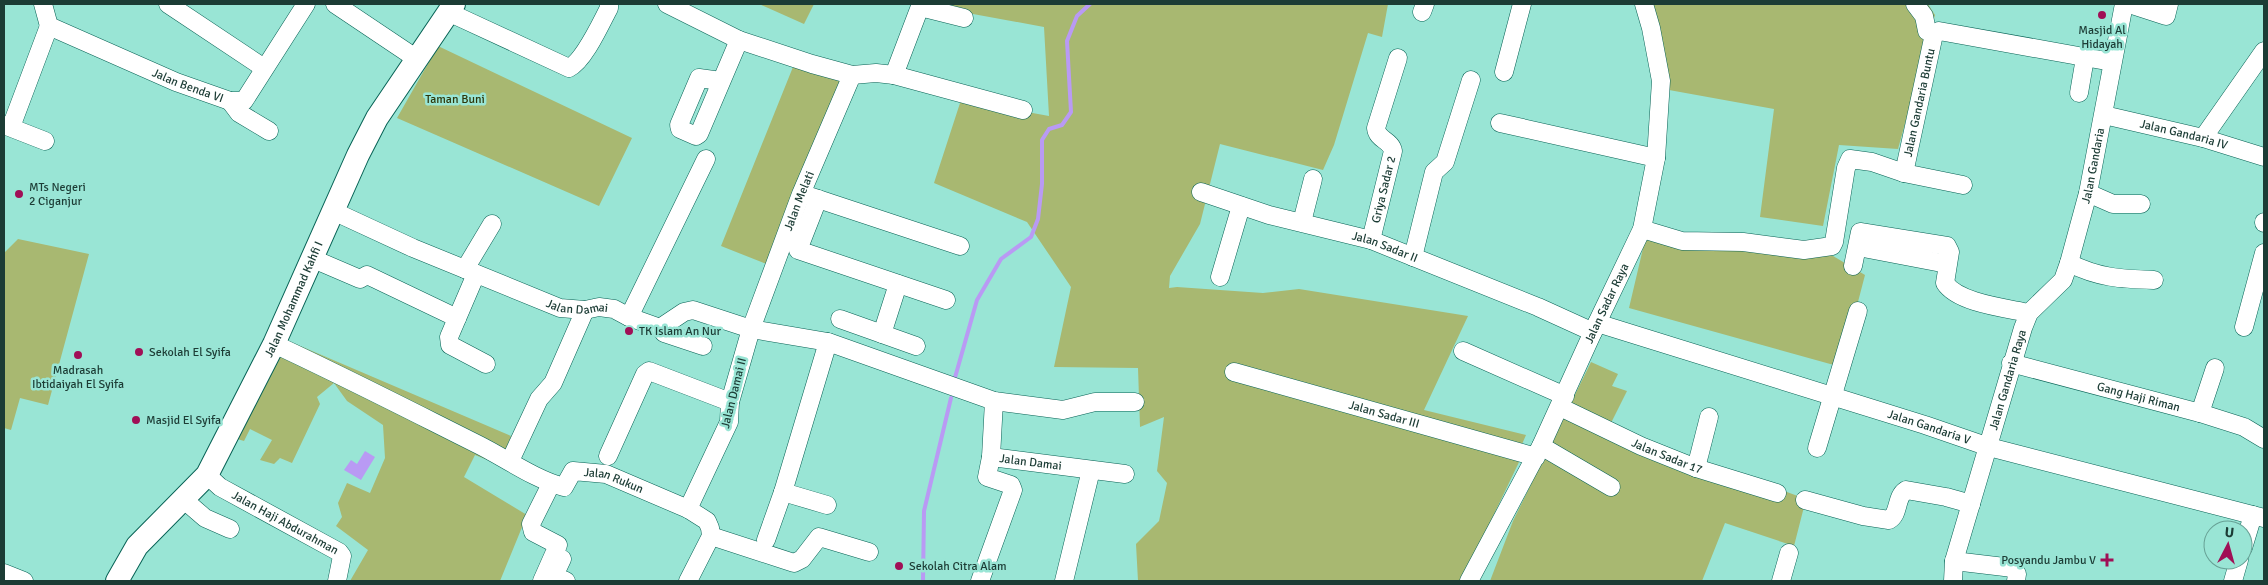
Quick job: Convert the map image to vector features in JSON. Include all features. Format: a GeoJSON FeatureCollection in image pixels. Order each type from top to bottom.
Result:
{"type":"FeatureCollection","features":[{"type":"Feature","properties":{"kind":"main road","name":"Jalan Mohammad Kahfi I"},"geometry":{"type":"LineString","coordinates":[[117,581],[137,546],[207,475],[274,344],[311,258],[377,118],[451,8]]}},
{"type":"Feature","properties":{"kind":"street"},"geometry":{"type":"LineString","coordinates":[[43,4],[50,26],[8,126],[45,141]]}},
{"type":"Feature","properties":{"kind":"street"},"geometry":{"type":"LineString","coordinates":[[168,4],[264,68]]}},
{"type":"Feature","properties":{"kind":"street","name":"Jalan Benda VI"},"geometry":{"type":"LineString","coordinates":[[50,26],[176,82],[230,101],[244,101],[306,4]]}},
{"type":"Feature","properties":{"kind":"street"},"geometry":{"type":"LineString","coordinates":[[334,4],[417,59]]}},
{"type":"Feature","properties":{"kind":"street"},"geometry":{"type":"LineString","coordinates":[[451,8],[569,68],[575,65],[587,47],[609,8],[609,4]]}},
{"type":"Feature","properties":{"kind":"street"},"geometry":{"type":"LineString","coordinates":[[667,4],[739,40],[852,75],[876,73],[894,75],[1023,110]]}},
{"type":"Feature","properties":{"kind":"street"},"geometry":{"type":"LineString","coordinates":[[1504,72],[1522,4]]}},
{"type":"Feature","properties":{"kind":"street","name":"Jalan Sadar Raya"},"geometry":{"type":"LineString","coordinates":[[1469,581],[1539,451],[1642,230],[1656,158],[1660,81],[1651,28],[1644,4]]}},
{"type":"Feature","properties":{"kind":"street"},"geometry":{"type":"LineString","coordinates":[[1915,4],[1924,16],[1927,31],[1934,34]]}},
{"type":"Feature","properties":{"kind":"street","name":"Jalan Gandaria"},"geometry":{"type":"LineString","coordinates":[[2029,313],[2063,280],[2069,263],[2088,193],[2124,4]]}},
{"type":"Feature","properties":{"kind":"street"},"geometry":{"type":"LineString","coordinates":[[2129,4],[2166,16],[2169,4]]}},
{"type":"Feature","properties":{"kind":"street"},"geometry":{"type":"LineString","coordinates":[[894,75],[920,5],[964,18]]}},
{"type":"Feature","properties":{"kind":"street","name":"Jalan Gandaria Buntu"},"geometry":{"type":"LineString","coordinates":[[1963,185],[1904,173],[1934,34],[1939,30],[2112,62]]}},
{"type":"Feature","properties":{"kind":"street"},"geometry":{"type":"LineString","coordinates":[[721,81],[739,40]]}},
{"type":"Feature","properties":{"kind":"street"},"geometry":{"type":"LineString","coordinates":[[2203,138],[2264,52]]}},
{"type":"Feature","properties":{"kind":"street","name":"Griya Sadar 2"},"geometry":{"type":"LineString","coordinates":[[1370,240],[1393,151],[1391,145],[1378,136],[1376,128],[1398,58]]}},
{"type":"Feature","properties":{"kind":"street"},"geometry":{"type":"LineString","coordinates":[[2079,93],[2085,58]]}},
{"type":"Feature","properties":{"kind":"street","name":"Jalan Melati"},"geometry":{"type":"LineString","coordinates":[[751,329],[809,196],[852,75]]}},
{"type":"Feature","properties":{"kind":"street"},"geometry":{"type":"LineString","coordinates":[[1413,257],[1434,172],[1445,162],[1471,80]]}},
{"type":"Feature","properties":{"kind":"street"},"geometry":{"type":"LineString","coordinates":[[230,101],[239,113],[269,131]]}},
{"type":"Feature","properties":{"kind":"street","name":"Jalan Gandaria IV"},"geometry":{"type":"LineString","coordinates":[[2104,115],[2203,138],[2264,157]]}},
{"type":"Feature","properties":{"kind":"street"},"geometry":{"type":"LineString","coordinates":[[1500,123],[1656,158]]}},
{"type":"Feature","properties":{"kind":"street"},"geometry":{"type":"LineString","coordinates":[[629,317],[706,159]]}},
{"type":"Feature","properties":{"kind":"street"},"geometry":{"type":"LineString","coordinates":[[1642,230],[1682,241],[1743,242],[1804,250],[1826,248],[1832,246],[1834,242],[1846,168],[1850,160],[1877,164],[1904,173]]}},
{"type":"Feature","properties":{"kind":"street"},"geometry":{"type":"LineString","coordinates":[[1302,222],[1313,179]]}},
{"type":"Feature","properties":{"kind":"street","name":"Jalan Sadar II"},"geometry":{"type":"LineString","coordinates":[[1201,192],[1241,206],[1370,240],[1595,328]]}},
{"type":"Feature","properties":{"kind":"street"},"geometry":{"type":"LineString","coordinates":[[2088,193],[2113,204],[2141,204]]}},
{"type":"Feature","properties":{"kind":"street"},"geometry":{"type":"LineString","coordinates":[[946,300],[798,250],[809,196],[960,246]]}},
{"type":"Feature","properties":{"kind":"street"},"geometry":{"type":"LineString","coordinates":[[1220,277],[1241,206]]}},
{"type":"Feature","properties":{"kind":"street","name":"Jalan Damai"},"geometry":{"type":"LineString","coordinates":[[333,211],[413,248],[560,308],[585,310],[599,307],[614,309],[629,317],[660,328],[664,333],[704,346]]}},
{"type":"Feature","properties":{"kind":"street"},"geometry":{"type":"LineString","coordinates":[[486,364],[450,345],[449,337],[457,318],[470,272],[492,224]]}},
{"type":"Feature","properties":{"kind":"street"},"geometry":{"type":"LineString","coordinates":[[1853,266],[1859,240],[1947,246],[1950,252],[1944,283],[1955,294],[1968,299],[2029,313]]}},
{"type":"Feature","properties":{"kind":"street"},"geometry":{"type":"LineString","coordinates":[[2244,327],[2264,254]]}},
{"type":"Feature","properties":{"kind":"street"},"geometry":{"type":"LineString","coordinates":[[311,258],[360,279],[367,274],[457,318]]}},
{"type":"Feature","properties":{"kind":"street"},"geometry":{"type":"LineString","coordinates":[[2069,263],[2088,273],[2104,277],[2154,280]]}},
{"type":"Feature","properties":{"kind":"street"},"geometry":{"type":"LineString","coordinates":[[882,334],[898,284]]}},
{"type":"Feature","properties":{"kind":"street"},"geometry":{"type":"LineString","coordinates":[[510,460],[539,399],[553,383],[585,310]]}},
{"type":"Feature","properties":{"kind":"street"},"geometry":{"type":"LineString","coordinates":[[660,328],[684,312],[693,310],[751,329],[828,342],[994,401],[1063,410],[1095,402],[1135,402]]}},
{"type":"Feature","properties":{"kind":"street"},"geometry":{"type":"LineString","coordinates":[[1816,448],[1858,311]]}},
{"type":"Feature","properties":{"kind":"street","name":"Jalan Gandaria Raya"},"geometry":{"type":"LineString","coordinates":[[1989,447],[2011,363],[2029,313]]}},
{"type":"Feature","properties":{"kind":"street"},"geometry":{"type":"LineString","coordinates":[[840,319],[916,346]]}},
{"type":"Feature","properties":{"kind":"street","name":"Jalan Gandaria V"},"geometry":{"type":"LineString","coordinates":[[1595,328],[1925,425],[1989,447],[2259,517]]}},
{"type":"Feature","properties":{"kind":"street","name":"Jalan Damai II"},"geometry":{"type":"LineString","coordinates":[[688,509],[729,422],[730,402],[751,329]]}},
{"type":"Feature","properties":{"kind":"street"},"geometry":{"type":"LineString","coordinates":[[766,540],[783,492],[828,342]]}},
{"type":"Feature","properties":{"kind":"street"},"geometry":{"type":"LineString","coordinates":[[274,344],[332,370],[510,460],[551,484],[531,524],[533,532],[558,545],[554,580]]}},
{"type":"Feature","properties":{"kind":"street","name":"Jalan Sadar 17"},"geometry":{"type":"LineString","coordinates":[[1463,351],[1562,401],[1641,446],[1696,468],[1777,494]]}},
{"type":"Feature","properties":{"kind":"street","name":"Gang Haji Riman"},"geometry":{"type":"LineString","coordinates":[[2011,363],[2200,413],[2244,427],[2264,439]]}},
{"type":"Feature","properties":{"kind":"street"},"geometry":{"type":"LineString","coordinates":[[2200,413],[2215,368]]}},
{"type":"Feature","properties":{"kind":"street"},"geometry":{"type":"LineString","coordinates":[[608,456],[645,374],[649,371],[730,402]]}},
{"type":"Feature","properties":{"kind":"street","name":"Jalan Sadar III"},"geometry":{"type":"LineString","coordinates":[[1234,372],[1539,451],[1610,487]]}},
{"type":"Feature","properties":{"kind":"street","name":"Jalan Damai"},"geometry":{"type":"LineString","coordinates":[[994,401],[991,458],[1125,474]]}},
{"type":"Feature","properties":{"kind":"street"},"geometry":{"type":"LineString","coordinates":[[1696,468],[1709,417]]}},
{"type":"Feature","properties":{"kind":"street"},"geometry":{"type":"LineString","coordinates":[[1953,581],[1954,561],[1989,447]]}},
{"type":"Feature","properties":{"kind":"street"},"geometry":{"type":"LineString","coordinates":[[980,581],[1013,490],[1011,485],[987,478],[991,458]]}},
{"type":"Feature","properties":{"kind":"street"},"geometry":{"type":"LineString","coordinates":[[1064,581],[1091,470]]}},
{"type":"Feature","properties":{"kind":"street","name":"Jalan Rukun"},"geometry":{"type":"LineString","coordinates":[[551,484],[564,487],[573,471],[606,474],[688,509],[707,521],[710,528],[710,536]]}},
{"type":"Feature","properties":{"kind":"street","name":"Jalan Haji Abdurahman"},"geometry":{"type":"LineString","coordinates":[[207,475],[220,487],[339,552],[343,562],[337,581]]}},
{"type":"Feature","properties":{"kind":"street"},"geometry":{"type":"LineString","coordinates":[[1806,500],[1863,516],[1889,520],[1894,516],[1900,496],[1906,490],[1929,493],[1971,504]]}},
{"type":"Feature","properties":{"kind":"street"},"geometry":{"type":"LineString","coordinates":[[783,492],[827,505]]}},
{"type":"Feature","properties":{"kind":"street"},"geometry":{"type":"LineString","coordinates":[[183,499],[205,518],[230,529]]}},
{"type":"Feature","properties":{"kind":"street"},"geometry":{"type":"LineString","coordinates":[[2253,529],[2259,517]]}},
{"type":"Feature","properties":{"kind":"street"},"geometry":{"type":"LineString","coordinates":[[688,581],[710,536],[794,563],[802,559],[819,537],[869,552]]}},
{"type":"Feature","properties":{"kind":"street"},"geometry":{"type":"LineString","coordinates":[[554,580],[566,552]]}},
{"type":"Feature","properties":{"kind":"street"},"geometry":{"type":"LineString","coordinates":[[1781,581],[1789,553]]}},
{"type":"Feature","properties":{"kind":"street"},"geometry":{"type":"LineString","coordinates":[[1954,561],[2013,568],[2017,574],[2016,581]]}},
{"type":"Feature","properties":{"kind":"street"},"geometry":{"type":"LineString","coordinates":[[4,573],[24,581]]}},
{"type":"Feature","properties":{"kind":"green space"},"geometry":{"type":"Polygon","coordinates":[[[759,4],[814,4],[804,24],[759,4]]]}},
{"type":"Feature","properties":{"kind":"green space"},"geometry":{"type":"Polygon","coordinates":[[[925,4],[1388,4],[1382,37],[1368,33],[1334,145],[1323,170],[1220,144],[1200,224],[1170,276],[1169,288],[1263,293],[1299,289],[1468,316],[1424,410],[1526,435],[1516,458],[1520,460],[1462,581],[1138,581],[1136,544],[1159,521],[1167,483],[1157,471],[1164,417],[1140,427],[1138,368],[1054,367],[1071,287],[1027,222],[934,183],[961,100],[1049,116],[1044,27],[925,4]]]}},
{"type":"Feature","properties":{"kind":"green space"},"geometry":{"type":"Polygon","coordinates":[[[1651,4],[1928,4],[1935,15],[1898,149],[1839,145],[1823,226],[1760,217],[1774,109],[1669,90],[1651,4]]]}},
{"type":"Feature","properties":{"kind":"green space","name":"Taman Buni"},"geometry":{"type":"Polygon","coordinates":[[[438,46],[632,138],[599,206],[397,118],[438,46]]]}},
{"type":"Feature","properties":{"kind":"green space"},"geometry":{"type":"Polygon","coordinates":[[[795,62],[848,83],[774,267],[721,246],[795,62]]]}},
{"type":"Feature","properties":{"kind":"green space"},"geometry":{"type":"Polygon","coordinates":[[[1649,223],[1692,235],[1823,250],[1865,275],[1841,367],[1629,308],[1649,223]]]}},
{"type":"Feature","properties":{"kind":"green space"},"geometry":{"type":"Polygon","coordinates":[[[18,239],[89,254],[48,405],[20,398],[11,430],[4,428],[4,253],[18,239]]]}},
{"type":"Feature","properties":{"kind":"green space"},"geometry":{"type":"Polygon","coordinates":[[[284,339],[511,436],[500,465],[475,455],[464,477],[527,515],[500,581],[350,581],[368,550],[336,526],[342,517],[338,503],[347,483],[370,493],[385,458],[383,425],[347,401],[334,383],[317,397],[320,404],[292,463],[280,458],[274,464],[260,460],[272,440],[250,429],[244,441],[234,438],[284,339]]]}},
{"type":"Feature","properties":{"kind":"green space"},"geometry":{"type":"Polygon","coordinates":[[[1591,362],[1618,374],[1612,386],[1627,391],[1609,427],[1806,499],[1794,546],[1725,523],[1702,581],[1490,581],[1513,521],[1591,362]]]}},
{"type":"Feature","properties":{"kind":"shaded area"},"geometry":{"type":"Polygon","coordinates":[[[365,451],[375,457],[361,480],[344,470],[351,460],[357,464],[365,451]]]}},
{"type":"Feature","properties":{"kind":"waterway"},"geometry":{"type":"LineString","coordinates":[[954,381],[977,300],[1001,259],[1031,237],[1038,219],[1042,184],[1042,140],[1049,129],[1062,125],[1071,112],[1067,41],[1077,16],[1090,4]]}},
{"type":"Feature","properties":{"kind":"waterway"},"geometry":{"type":"LineString","coordinates":[[923,581],[924,511],[951,398]]}},
{"type":"Feature","properties":{"kind":"place","name":"Masjid Al Hidayah"},"geometry":{"type":"Point","coordinates":[2102,15]}},
{"type":"Feature","properties":{"kind":"place","name":"MTs Negeri 2 Ciganjur"},"geometry":{"type":"Point","coordinates":[19,194]}},
{"type":"Feature","properties":{"kind":"place","name":"TK Islam An Nur"},"geometry":{"type":"Point","coordinates":[629,331]}},
{"type":"Feature","properties":{"kind":"place","name":"Sekolah El Syifa"},"geometry":{"type":"Point","coordinates":[139,352]}},
{"type":"Feature","properties":{"kind":"place","name":"Madrasah Ibtidaiyah El Syifa"},"geometry":{"type":"Point","coordinates":[78,355]}},
{"type":"Feature","properties":{"kind":"place","name":"Masjid El Syifa"},"geometry":{"type":"Point","coordinates":[136,420]}},
{"type":"Feature","properties":{"kind":"place","name":"Posyandu Jambu V"},"geometry":{"type":"Point","coordinates":[2107,560]}},
{"type":"Feature","properties":{"kind":"place","name":"Sekolah Citra Alam"},"geometry":{"type":"Point","coordinates":[899,566]}}]}
